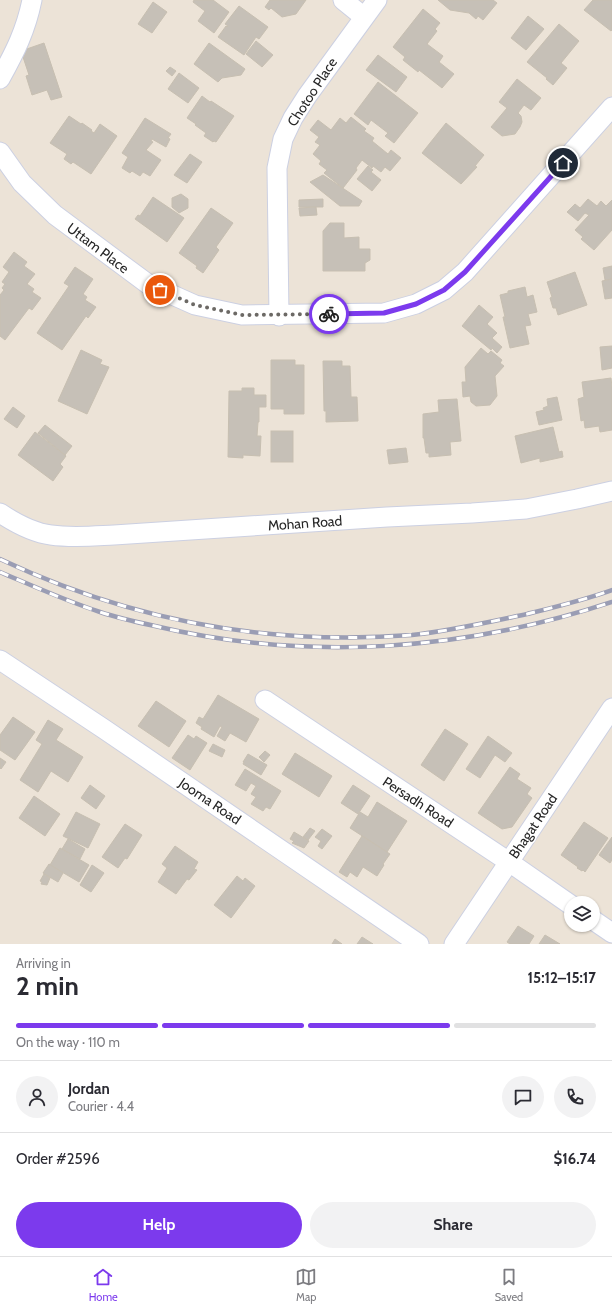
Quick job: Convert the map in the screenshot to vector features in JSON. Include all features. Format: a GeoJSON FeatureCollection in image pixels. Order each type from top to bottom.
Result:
{"type":"FeatureCollection","features":[{"type":"Feature","properties":{"kind":"street"},"geometry":{"type":"LineString","coordinates":[[0,79],[16,50],[28,19],[32,0]]}},
{"type":"Feature","properties":{"kind":"street"},"geometry":{"type":"LineString","coordinates":[[343,0],[364,17]]}},
{"type":"Feature","properties":{"kind":"street","name":"Chotoo Place"},"geometry":{"type":"LineString","coordinates":[[279,316],[278,168],[283,139],[292,118],[377,0]]}},
{"type":"Feature","properties":{"kind":"street","name":"Uttam Place"},"geometry":{"type":"LineString","coordinates":[[0,152],[22,182],[55,215],[148,284],[195,305],[242,315],[279,316],[384,313],[416,304],[444,290],[465,272],[610,115]]}},
{"type":"Feature","properties":{"kind":"street","name":"Mohan Road"},"geometry":{"type":"LineString","coordinates":[[0,513],[35,531],[50,535],[70,537],[106,536],[518,510],[612,491]]}},
{"type":"Feature","properties":{"kind":"street","name":"Jooma Road"},"geometry":{"type":"LineString","coordinates":[[0,660],[104,729],[419,944]]}},
{"type":"Feature","properties":{"kind":"street","name":"Persadh Road"},"geometry":{"type":"LineString","coordinates":[[265,700],[564,900]]}},
{"type":"Feature","properties":{"kind":"street","name":"Bhagat Road"},"geometry":{"type":"LineString","coordinates":[[454,944],[612,708]]}},
{"type":"Feature","properties":{"kind":"street"},"geometry":{"type":"LineString","coordinates":[[600,925],[612,933]]}},
{"type":"Feature","properties":{"kind":"building"},"geometry":{"type":"Polygon","coordinates":[[[194,0],[213,0],[229,12],[214,33],[198,21],[205,11],[193,2],[194,0]]]}},
{"type":"Feature","properties":{"kind":"building"},"geometry":{"type":"Polygon","coordinates":[[[270,0],[306,0],[296,14],[282,17],[271,8],[269,10],[265,7],[270,0]]]}},
{"type":"Feature","properties":{"kind":"building"},"geometry":{"type":"Polygon","coordinates":[[[438,0],[493,0],[497,3],[483,20],[478,16],[476,19],[469,13],[450,10],[438,0]]]}},
{"type":"Feature","properties":{"kind":"building"},"geometry":{"type":"Polygon","coordinates":[[[593,0],[612,0],[611,31],[584,10],[593,0]]]}},
{"type":"Feature","properties":{"kind":"building"},"geometry":{"type":"Polygon","coordinates":[[[153,2],[167,12],[152,33],[138,24],[153,2]]]}},
{"type":"Feature","properties":{"kind":"building"},"geometry":{"type":"Polygon","coordinates":[[[239,6],[268,27],[259,39],[256,37],[244,55],[218,37],[226,26],[228,26],[225,24],[239,6]]]}},
{"type":"Feature","properties":{"kind":"building"},"geometry":{"type":"Polygon","coordinates":[[[423,9],[440,23],[435,29],[437,31],[427,44],[443,56],[439,62],[454,74],[442,88],[419,70],[418,72],[403,60],[405,57],[393,47],[423,9]]]}},
{"type":"Feature","properties":{"kind":"building"},"geometry":{"type":"Polygon","coordinates":[[[528,16],[544,29],[526,50],[511,38],[528,16]]]}},
{"type":"Feature","properties":{"kind":"building"},"geometry":{"type":"Polygon","coordinates":[[[559,24],[579,41],[561,63],[567,68],[553,85],[546,79],[547,78],[527,62],[559,24]]]}},
{"type":"Feature","properties":{"kind":"building"},"geometry":{"type":"Polygon","coordinates":[[[256,41],[273,55],[262,67],[246,54],[256,41]]]}},
{"type":"Feature","properties":{"kind":"building"},"geometry":{"type":"Polygon","coordinates":[[[44,43],[62,97],[51,100],[47,90],[32,95],[26,76],[29,75],[21,51],[44,43]]]}},
{"type":"Feature","properties":{"kind":"building"},"geometry":{"type":"Polygon","coordinates":[[[209,43],[245,69],[241,75],[222,78],[218,82],[194,64],[209,43]]]}},
{"type":"Feature","properties":{"kind":"building"},"geometry":{"type":"Polygon","coordinates":[[[378,55],[407,77],[396,92],[366,70],[378,55]]]}},
{"type":"Feature","properties":{"kind":"building"},"geometry":{"type":"Polygon","coordinates":[[[170,67],[176,71],[172,76],[166,71],[170,67]]]}},
{"type":"Feature","properties":{"kind":"building"},"geometry":{"type":"Polygon","coordinates":[[[179,73],[199,88],[188,103],[168,89],[179,73]]]}},
{"type":"Feature","properties":{"kind":"building"},"geometry":{"type":"Polygon","coordinates":[[[517,79],[541,98],[531,110],[524,105],[518,113],[521,116],[522,122],[515,134],[502,136],[491,127],[507,108],[499,102],[517,79]]]}},
{"type":"Feature","properties":{"kind":"building"},"geometry":{"type":"Polygon","coordinates":[[[378,82],[418,113],[394,143],[385,136],[388,133],[371,120],[368,125],[354,114],[378,82]]]}},
{"type":"Feature","properties":{"kind":"building"},"geometry":{"type":"Polygon","coordinates":[[[202,96],[234,116],[216,142],[213,142],[204,136],[206,133],[187,118],[202,96]]]}},
{"type":"Feature","properties":{"kind":"building"},"geometry":{"type":"Polygon","coordinates":[[[69,116],[81,124],[82,123],[94,133],[100,124],[117,136],[91,174],[73,162],[71,164],[64,159],[67,154],[50,143],[69,116]]]}},
{"type":"Feature","properties":{"kind":"building"},"geometry":{"type":"Polygon","coordinates":[[[351,117],[366,129],[364,131],[374,138],[372,141],[388,154],[391,150],[401,158],[390,171],[385,167],[381,172],[373,166],[372,168],[362,160],[356,168],[357,170],[343,188],[324,173],[327,170],[319,164],[321,161],[313,154],[320,145],[315,142],[319,137],[310,130],[318,120],[331,130],[340,118],[346,123],[351,117]]]}},
{"type":"Feature","properties":{"kind":"building"},"geometry":{"type":"Polygon","coordinates":[[[145,118],[171,134],[168,138],[170,139],[166,147],[152,139],[151,141],[153,142],[146,150],[161,160],[150,176],[143,172],[140,176],[132,171],[130,173],[122,168],[128,157],[122,153],[145,118]]]}},
{"type":"Feature","properties":{"kind":"building"},"geometry":{"type":"Polygon","coordinates":[[[446,123],[484,155],[475,166],[477,167],[461,184],[422,153],[446,123]]]}},
{"type":"Feature","properties":{"kind":"building"},"geometry":{"type":"Polygon","coordinates":[[[190,154],[202,162],[187,183],[174,175],[190,154]]]}},
{"type":"Feature","properties":{"kind":"building"},"geometry":{"type":"Polygon","coordinates":[[[368,166],[373,170],[371,172],[381,180],[372,191],[357,179],[368,166]]]}},
{"type":"Feature","properties":{"kind":"building"},"geometry":{"type":"Polygon","coordinates":[[[323,175],[362,201],[359,206],[340,206],[310,182],[323,175]]]}},
{"type":"Feature","properties":{"kind":"building"},"geometry":{"type":"Polygon","coordinates":[[[181,194],[188,199],[188,208],[179,213],[172,207],[172,198],[181,194]]]}},
{"type":"Feature","properties":{"kind":"building"},"geometry":{"type":"Polygon","coordinates":[[[153,197],[184,218],[167,242],[135,219],[138,215],[140,216],[153,197]]]}},
{"type":"Feature","properties":{"kind":"building"},"geometry":{"type":"Polygon","coordinates":[[[323,199],[323,207],[299,207],[299,200],[323,199]]]}},
{"type":"Feature","properties":{"kind":"building"},"geometry":{"type":"Polygon","coordinates":[[[588,199],[597,206],[601,201],[606,206],[612,200],[612,230],[594,250],[581,239],[583,237],[575,230],[589,215],[585,213],[578,221],[567,212],[575,204],[580,208],[588,199]]]}},
{"type":"Feature","properties":{"kind":"building"},"geometry":{"type":"Polygon","coordinates":[[[316,207],[317,215],[300,216],[299,208],[316,207]]]}},
{"type":"Feature","properties":{"kind":"building"},"geometry":{"type":"Polygon","coordinates":[[[211,208],[233,223],[216,247],[219,250],[203,273],[196,268],[197,266],[179,253],[211,208]]]}},
{"type":"Feature","properties":{"kind":"building"},"geometry":{"type":"Polygon","coordinates":[[[330,223],[344,223],[344,238],[359,237],[359,249],[370,249],[370,260],[365,263],[365,271],[323,271],[323,231],[330,223]]]}},
{"type":"Feature","properties":{"kind":"building"},"geometry":{"type":"Polygon","coordinates":[[[14,252],[27,262],[24,266],[35,274],[27,284],[34,289],[32,292],[41,298],[32,310],[29,308],[5,340],[0,336],[0,295],[4,290],[2,288],[5,284],[2,282],[9,272],[3,267],[14,252]]]}},
{"type":"Feature","properties":{"kind":"building"},"geometry":{"type":"Polygon","coordinates":[[[612,266],[612,279],[605,280],[603,268],[612,266]]]}},
{"type":"Feature","properties":{"kind":"building"},"geometry":{"type":"Polygon","coordinates":[[[75,267],[93,279],[83,294],[87,297],[85,300],[96,307],[88,318],[86,316],[62,350],[37,333],[69,286],[64,283],[75,267]]]}},
{"type":"Feature","properties":{"kind":"building"},"geometry":{"type":"Polygon","coordinates":[[[575,272],[587,305],[558,315],[556,308],[553,308],[550,298],[552,297],[547,282],[575,272]]]}},
{"type":"Feature","properties":{"kind":"building"},"geometry":{"type":"Polygon","coordinates":[[[612,279],[612,298],[605,299],[602,281],[612,279]]]}},
{"type":"Feature","properties":{"kind":"building"},"geometry":{"type":"Polygon","coordinates":[[[525,287],[527,297],[533,295],[537,312],[528,314],[531,325],[525,326],[529,344],[510,348],[500,295],[508,293],[508,291],[525,287]]]}},
{"type":"Feature","properties":{"kind":"building"},"geometry":{"type":"Polygon","coordinates":[[[479,305],[493,317],[487,324],[497,333],[492,338],[502,347],[497,353],[492,348],[491,350],[462,326],[479,305]]]}},
{"type":"Feature","properties":{"kind":"building"},"geometry":{"type":"Polygon","coordinates":[[[612,346],[612,368],[602,370],[600,347],[612,346]]]}},
{"type":"Feature","properties":{"kind":"building"},"geometry":{"type":"Polygon","coordinates":[[[481,348],[488,354],[491,351],[502,360],[500,363],[504,366],[495,376],[497,396],[490,405],[476,406],[471,402],[470,396],[463,397],[462,382],[466,382],[465,367],[481,348]]]}},
{"type":"Feature","properties":{"kind":"building"},"geometry":{"type":"Polygon","coordinates":[[[81,350],[102,360],[100,364],[109,367],[87,414],[58,401],[81,350]]]}},
{"type":"Feature","properties":{"kind":"building"},"geometry":{"type":"Polygon","coordinates":[[[271,360],[295,360],[295,365],[304,365],[304,414],[284,414],[284,409],[271,409],[271,360]]]}},
{"type":"Feature","properties":{"kind":"building"},"geometry":{"type":"Polygon","coordinates":[[[323,361],[342,361],[342,366],[350,366],[351,397],[357,397],[358,421],[326,422],[326,411],[324,411],[323,361]]]}},
{"type":"Feature","properties":{"kind":"building"},"geometry":{"type":"Polygon","coordinates":[[[611,378],[612,430],[600,432],[599,426],[585,428],[584,420],[581,421],[578,399],[584,397],[582,382],[611,378]]]}},
{"type":"Feature","properties":{"kind":"building"},"geometry":{"type":"Polygon","coordinates":[[[242,388],[254,388],[254,395],[266,395],[266,407],[259,407],[257,436],[261,436],[260,456],[243,455],[243,458],[228,457],[229,391],[242,391],[242,388]]]}},
{"type":"Feature","properties":{"kind":"building"},"geometry":{"type":"Polygon","coordinates":[[[557,397],[562,420],[539,425],[536,412],[544,410],[543,408],[548,406],[547,399],[557,397]]]}},
{"type":"Feature","properties":{"kind":"building"},"geometry":{"type":"Polygon","coordinates":[[[457,399],[461,441],[450,442],[451,455],[429,457],[429,453],[426,453],[423,438],[423,414],[439,412],[438,400],[457,399]]]}},
{"type":"Feature","properties":{"kind":"building"},"geometry":{"type":"Polygon","coordinates":[[[13,407],[25,416],[17,428],[4,419],[13,407]]]}},
{"type":"Feature","properties":{"kind":"building"},"geometry":{"type":"Polygon","coordinates":[[[45,425],[72,446],[65,455],[38,433],[45,425]]]}},
{"type":"Feature","properties":{"kind":"building"},"geometry":{"type":"Polygon","coordinates":[[[553,427],[559,452],[562,451],[563,457],[540,462],[540,458],[521,463],[515,436],[553,427]]]}},
{"type":"Feature","properties":{"kind":"building"},"geometry":{"type":"Polygon","coordinates":[[[271,431],[293,431],[293,462],[271,462],[271,431]]]}},
{"type":"Feature","properties":{"kind":"building"},"geometry":{"type":"Polygon","coordinates":[[[35,432],[66,456],[60,464],[63,467],[53,481],[18,455],[35,432]]]}},
{"type":"Feature","properties":{"kind":"building"},"geometry":{"type":"Polygon","coordinates":[[[406,448],[408,462],[389,464],[387,450],[406,448]]]}},
{"type":"Feature","properties":{"kind":"building"},"geometry":{"type":"Polygon","coordinates":[[[218,695],[259,719],[246,742],[230,733],[225,741],[217,736],[222,727],[220,726],[214,737],[201,729],[202,727],[196,723],[199,717],[203,719],[218,695]]]}},
{"type":"Feature","properties":{"kind":"building"},"geometry":{"type":"Polygon","coordinates":[[[156,701],[186,721],[169,747],[138,726],[156,701]]]}},
{"type":"Feature","properties":{"kind":"building"},"geometry":{"type":"Polygon","coordinates":[[[13,717],[35,732],[15,760],[0,750],[0,735],[13,717]]]}},
{"type":"Feature","properties":{"kind":"building"},"geometry":{"type":"Polygon","coordinates":[[[48,720],[63,729],[56,740],[83,757],[68,782],[51,771],[38,792],[20,780],[42,744],[36,740],[48,720]]]}},
{"type":"Feature","properties":{"kind":"building"},"geometry":{"type":"Polygon","coordinates":[[[445,729],[468,744],[444,781],[421,765],[445,729]]]}},
{"type":"Feature","properties":{"kind":"building"},"geometry":{"type":"Polygon","coordinates":[[[188,735],[194,739],[196,736],[207,743],[190,770],[172,758],[188,735]]]}},
{"type":"Feature","properties":{"kind":"building"},"geometry":{"type":"Polygon","coordinates":[[[488,736],[512,753],[505,762],[495,755],[480,778],[466,769],[488,736]]]}},
{"type":"Feature","properties":{"kind":"building"},"geometry":{"type":"Polygon","coordinates":[[[213,744],[225,750],[222,757],[209,751],[213,744]]]}},
{"type":"Feature","properties":{"kind":"building"},"geometry":{"type":"Polygon","coordinates":[[[265,751],[270,755],[264,762],[259,757],[265,751]]]}},
{"type":"Feature","properties":{"kind":"building"},"geometry":{"type":"Polygon","coordinates":[[[295,753],[332,776],[319,797],[282,774],[295,753]]]}},
{"type":"Feature","properties":{"kind":"building"},"geometry":{"type":"Polygon","coordinates":[[[248,754],[267,765],[261,775],[243,764],[248,754]]]}},
{"type":"Feature","properties":{"kind":"building"},"geometry":{"type":"Polygon","coordinates":[[[0,758],[6,762],[1,769],[0,768],[0,758]]]}},
{"type":"Feature","properties":{"kind":"building"},"geometry":{"type":"Polygon","coordinates":[[[510,767],[520,774],[517,779],[531,788],[527,794],[532,798],[512,827],[502,829],[478,813],[510,767]]]}},
{"type":"Feature","properties":{"kind":"building"},"geometry":{"type":"Polygon","coordinates":[[[245,769],[281,791],[270,809],[266,807],[263,811],[251,804],[256,797],[251,794],[256,786],[251,783],[246,791],[235,785],[245,769]]]}},
{"type":"Feature","properties":{"kind":"building"},"geometry":{"type":"Polygon","coordinates":[[[90,785],[105,796],[96,809],[81,798],[90,785]]]}},
{"type":"Feature","properties":{"kind":"building"},"geometry":{"type":"Polygon","coordinates":[[[353,785],[370,796],[358,814],[341,803],[353,785]]]}},
{"type":"Feature","properties":{"kind":"building"},"geometry":{"type":"Polygon","coordinates":[[[34,796],[60,814],[45,836],[19,818],[34,796]]]}},
{"type":"Feature","properties":{"kind":"building"},"geometry":{"type":"Polygon","coordinates":[[[377,802],[407,821],[387,852],[350,828],[360,812],[368,817],[377,802]]]}},
{"type":"Feature","properties":{"kind":"building"},"geometry":{"type":"Polygon","coordinates":[[[76,812],[100,824],[88,848],[63,836],[76,812]]]}},
{"type":"Feature","properties":{"kind":"building"},"geometry":{"type":"Polygon","coordinates":[[[584,822],[608,838],[585,872],[577,868],[578,867],[561,855],[584,822]]]}},
{"type":"Feature","properties":{"kind":"building"},"geometry":{"type":"Polygon","coordinates":[[[125,824],[142,835],[127,859],[125,858],[118,868],[102,857],[125,824]]]}},
{"type":"Feature","properties":{"kind":"building"},"geometry":{"type":"Polygon","coordinates":[[[310,828],[315,831],[308,840],[303,837],[310,828]]]}},
{"type":"Feature","properties":{"kind":"building"},"geometry":{"type":"Polygon","coordinates":[[[322,829],[332,836],[322,849],[318,846],[321,841],[315,837],[322,829]]]}},
{"type":"Feature","properties":{"kind":"building"},"geometry":{"type":"Polygon","coordinates":[[[294,832],[309,841],[304,848],[292,843],[294,841],[290,839],[294,832]]]}},
{"type":"Feature","properties":{"kind":"building"},"geometry":{"type":"Polygon","coordinates":[[[362,836],[390,854],[377,876],[363,867],[357,877],[350,872],[347,877],[339,872],[362,836]]]}},
{"type":"Feature","properties":{"kind":"building"},"geometry":{"type":"Polygon","coordinates":[[[612,837],[612,860],[610,863],[599,855],[612,837]]]}},
{"type":"Feature","properties":{"kind":"building"},"geometry":{"type":"Polygon","coordinates":[[[68,839],[85,849],[80,859],[62,849],[68,839]]]}},
{"type":"Feature","properties":{"kind":"building"},"geometry":{"type":"Polygon","coordinates":[[[175,846],[198,862],[194,869],[197,870],[189,880],[187,879],[176,894],[158,882],[167,868],[162,864],[175,846]]]}},
{"type":"Feature","properties":{"kind":"building"},"geometry":{"type":"Polygon","coordinates":[[[60,848],[89,865],[79,882],[50,865],[60,848]]]}},
{"type":"Feature","properties":{"kind":"building"},"geometry":{"type":"Polygon","coordinates":[[[49,864],[63,873],[58,882],[43,873],[49,864]]]}},
{"type":"Feature","properties":{"kind":"building"},"geometry":{"type":"Polygon","coordinates":[[[92,865],[104,873],[91,892],[80,885],[92,865]]]}},
{"type":"Feature","properties":{"kind":"building"},"geometry":{"type":"Polygon","coordinates":[[[44,874],[50,878],[47,885],[41,884],[42,882],[40,881],[44,874]]]}},
{"type":"Feature","properties":{"kind":"building"},"geometry":{"type":"Polygon","coordinates":[[[237,876],[243,881],[245,878],[255,886],[231,918],[214,905],[237,876]]]}},
{"type":"Feature","properties":{"kind":"building"},"geometry":{"type":"Polygon","coordinates":[[[518,926],[534,936],[529,944],[510,944],[507,942],[518,926]]]}},
{"type":"Feature","properties":{"kind":"building"},"geometry":{"type":"Polygon","coordinates":[[[545,935],[560,944],[539,944],[545,935]]]}},
{"type":"Feature","properties":{"kind":"building"},"geometry":{"type":"Polygon","coordinates":[[[362,937],[373,944],[357,944],[362,937]]]}},
{"type":"Feature","properties":{"kind":"building"},"geometry":{"type":"Polygon","coordinates":[[[335,939],[342,944],[332,944],[335,939]]]}},
{"type":"Feature","properties":{"kind":"railway"},"geometry":{"type":"LineString","coordinates":[[0,559],[49,581],[99,599],[150,613],[201,624],[252,632],[305,636],[358,637],[412,635],[441,631],[527,614],[612,590]]}},
{"type":"Feature","properties":{"kind":"railway"},"geometry":{"type":"LineString","coordinates":[[0,572],[75,603],[120,618],[212,637],[270,644],[327,647],[385,646],[442,641],[556,619],[612,602]]}},
{"type":"Feature","properties":{"kind":"way so far"},"geometry":{"type":"LineString","coordinates":[[160,290],[195,305],[242,315],[279,316],[329,314]]}},
{"type":"Feature","properties":{"kind":"route"},"geometry":{"type":"LineString","coordinates":[[329,314],[384,313],[416,304],[444,290],[465,272],[563,163]]}}]}
